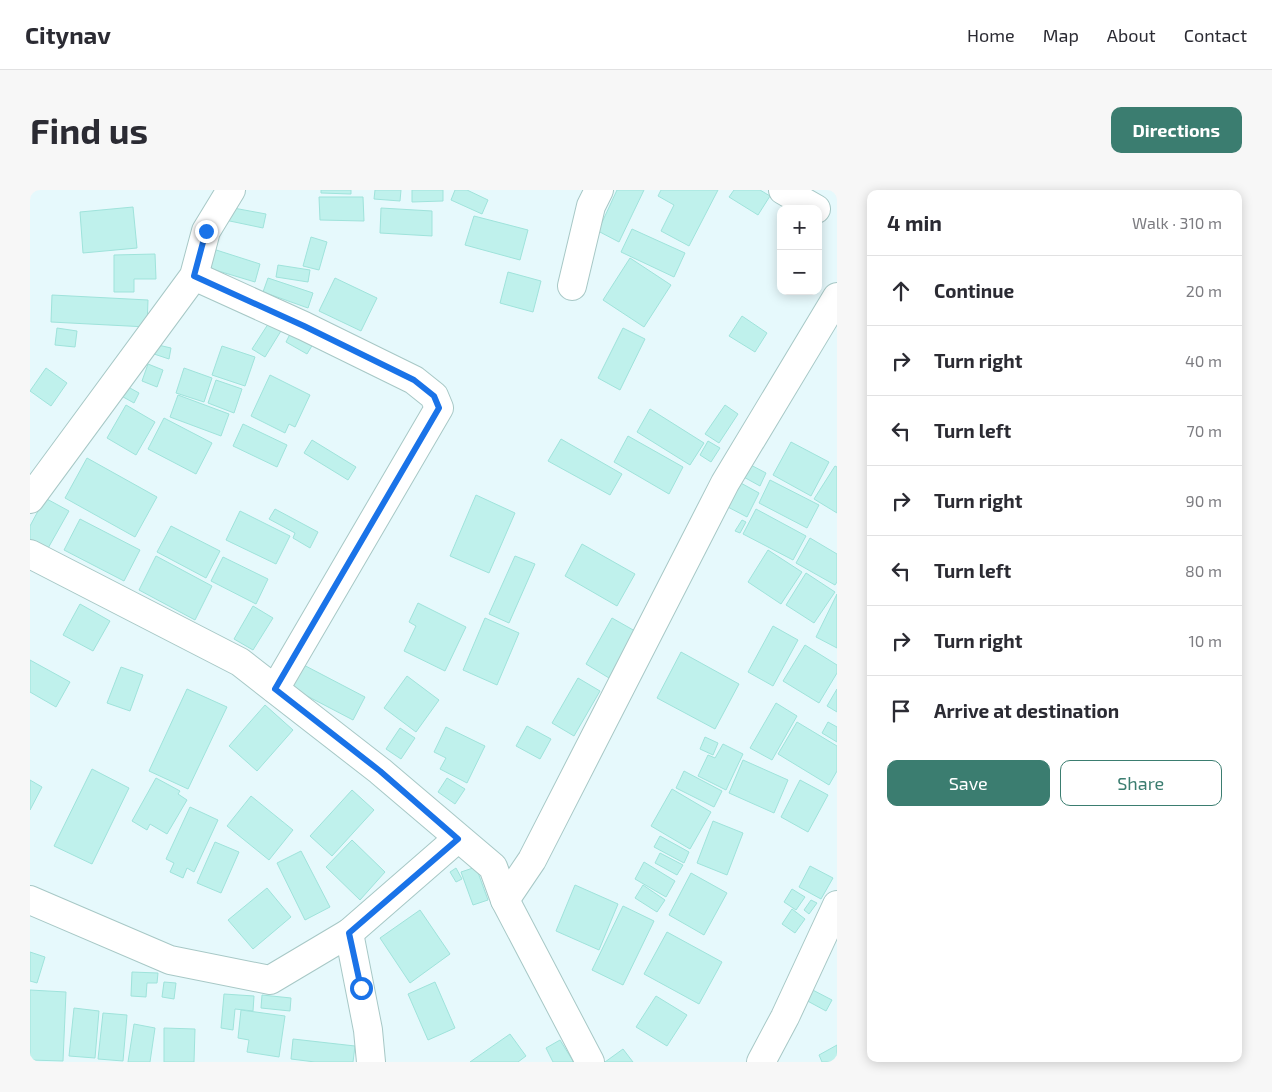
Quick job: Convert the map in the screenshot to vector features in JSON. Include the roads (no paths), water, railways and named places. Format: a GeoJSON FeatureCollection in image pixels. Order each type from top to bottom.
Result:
{"type":"FeatureCollection","features":[{"type":"Feature","properties":{"kind":"street"},"geometry":{"type":"LineString","coordinates":[[30,499],[194,276],[206,231],[231,190]]}},
{"type":"Feature","properties":{"kind":"street"},"geometry":{"type":"LineString","coordinates":[[572,286],[591,206],[599,190]]}},
{"type":"Feature","properties":{"kind":"street"},"geometry":{"type":"LineString","coordinates":[[783,190],[810,205]]}},
{"type":"Feature","properties":{"kind":"street"},"geometry":{"type":"LineString","coordinates":[[822,212],[837,220]]}},
{"type":"Feature","properties":{"kind":"street"},"geometry":{"type":"LineString","coordinates":[[194,276],[304,326],[414,380],[434,396],[439,408],[275,689]]}},
{"type":"Feature","properties":{"kind":"street"},"geometry":{"type":"LineString","coordinates":[[505,900],[532,860],[725,483],[837,296]]}},
{"type":"Feature","properties":{"kind":"street"},"geometry":{"type":"LineString","coordinates":[[30,554],[240,662],[380,771],[493,867],[505,900],[590,1062]]}},
{"type":"Feature","properties":{"kind":"street"},"geometry":{"type":"LineString","coordinates":[[30,900],[170,960],[270,980],[349,933],[458,839]]}},
{"type":"Feature","properties":{"kind":"street"},"geometry":{"type":"LineString","coordinates":[[761,1062],[785,1017],[837,905]]}},
{"type":"Feature","properties":{"kind":"street"},"geometry":{"type":"LineString","coordinates":[[349,933],[368,1030],[371,1062]]}}]}
